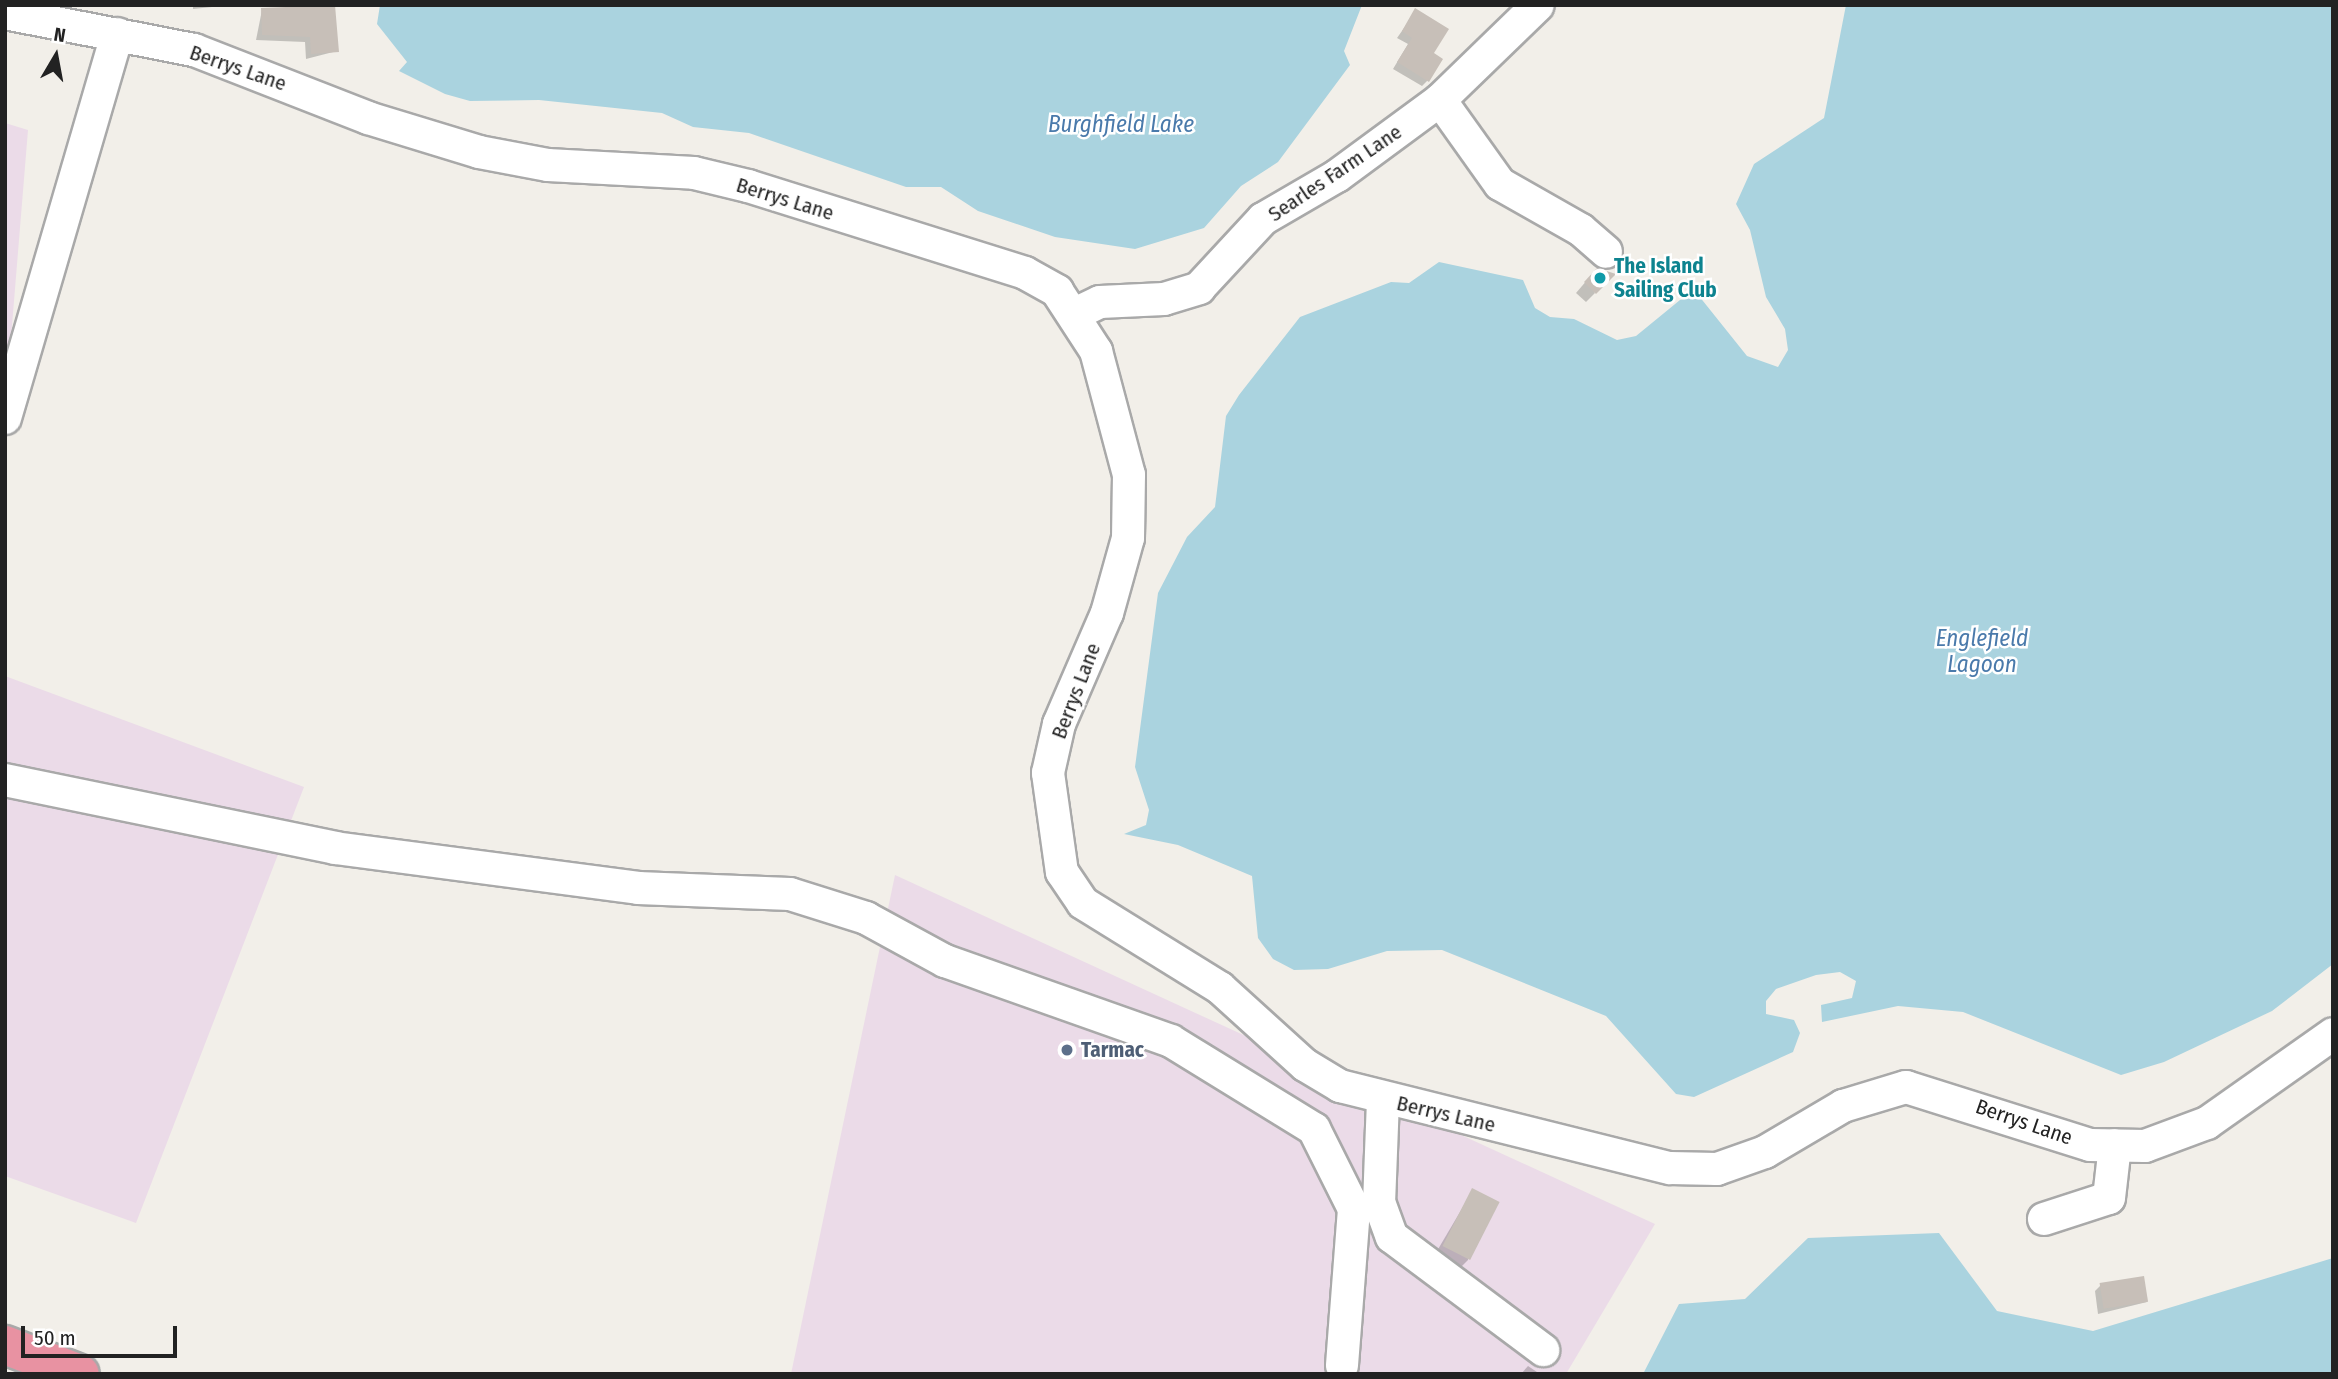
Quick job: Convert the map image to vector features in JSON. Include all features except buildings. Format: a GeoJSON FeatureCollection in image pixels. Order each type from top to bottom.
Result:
{"type":"FeatureCollection","features":[{"type":"Feature","properties":{"kind":"highway"},"geometry":{"type":"LineString","coordinates":[[5,1345],[80,1374]]}},
{"type":"Feature","properties":{"kind":"street","name":"Searles Farm Lane"},"geometry":{"type":"LineString","coordinates":[[1077,313],[1100,302],[1164,299],[1199,288],[1263,219],[1337,177],[1440,100],[1538,5]]}},
{"type":"Feature","properties":{"kind":"street","name":"Berrys Lane"},"geometry":{"type":"LineString","coordinates":[[5,13],[194,50],[368,118],[479,152],[548,165],[694,173],[748,186],[1025,273],[1057,291],[1077,313],[1114,403],[1129,475],[1128,538],[1107,613],[1059,724],[1048,773],[1062,872],[1083,902],[1220,988],[1305,1065],[1383,1100],[1670,1168],[1717,1169],[1765,1152],[1843,1106],[1906,1087],[2090,1145],[2145,1146],[2207,1123],[2333,1034]]}},
{"type":"Feature","properties":{"kind":"street"},"geometry":{"type":"LineString","coordinates":[[5,418],[117,34]]}},
{"type":"Feature","properties":{"kind":"street"},"geometry":{"type":"LineString","coordinates":[[1440,100],[1500,184],[1581,230],[1606,252]]}},
{"type":"Feature","properties":{"kind":"street"},"geometry":{"type":"LineString","coordinates":[[5,780],[335,848],[638,888],[790,894],[866,918],[945,961],[1171,1041],[1314,1129],[1354,1209],[1342,1366]]}},
{"type":"Feature","properties":{"kind":"street"},"geometry":{"type":"LineString","coordinates":[[1383,1100],[1379,1202],[1392,1237],[1543,1350]]}},
{"type":"Feature","properties":{"kind":"street"},"geometry":{"type":"LineString","coordinates":[[2044,1219],[2109,1198],[2115,1145]]}},
{"type":"Feature","properties":{"kind":"shaded area"},"geometry":{"type":"Polygon","coordinates":[[[5,123],[28,130],[5,411],[5,123]]]}},
{"type":"Feature","properties":{"kind":"shaded area"},"geometry":{"type":"Polygon","coordinates":[[[5,676],[304,787],[136,1223],[5,1176],[5,676]]]}},
{"type":"Feature","properties":{"kind":"shaded area","name":"Tarmac"},"geometry":{"type":"Polygon","coordinates":[[[895,875],[1655,1224],[1566,1374],[791,1374],[895,875]]]}},
{"type":"Feature","properties":{"kind":"water","name":"Burghfield Lake"},"geometry":{"type":"Polygon","coordinates":[[[380,5],[1362,5],[1344,51],[1350,65],[1278,162],[1241,186],[1204,228],[1135,249],[1055,237],[978,211],[941,187],[906,187],[749,133],[693,127],[662,113],[539,100],[470,101],[445,94],[399,71],[407,62],[377,24],[380,5]]]}},
{"type":"Feature","properties":{"kind":"water","name":"Englefield Lagoon"},"geometry":{"type":"Polygon","coordinates":[[[1846,5],[2333,5],[2333,964],[2272,1011],[2164,1062],[2121,1075],[1963,1012],[1898,1006],[1822,1022],[1821,1005],[1852,998],[1856,981],[1840,972],[1816,975],[1776,989],[1766,1001],[1766,1014],[1794,1020],[1800,1033],[1793,1052],[1694,1097],[1676,1094],[1606,1016],[1442,950],[1387,951],[1328,969],[1294,970],[1273,959],[1258,938],[1252,876],[1178,845],[1124,834],[1146,825],[1149,810],[1135,767],[1158,593],[1187,537],[1215,507],[1226,416],[1239,395],[1300,317],[1391,282],[1409,283],[1439,262],[1523,280],[1535,308],[1550,317],[1574,319],[1617,340],[1636,336],[1680,300],[1699,296],[1747,356],[1778,367],[1788,350],[1785,329],[1766,297],[1750,230],[1736,204],[1754,164],[1824,118],[1846,5]]]}},
{"type":"Feature","properties":{"kind":"water"},"geometry":{"type":"Polygon","coordinates":[[[1939,1233],[1997,1311],[2093,1331],[2333,1258],[2333,1374],[1643,1374],[1679,1304],[1745,1299],[1808,1238],[1939,1233]]]}},
{"type":"Feature","properties":{"kind":"place","name":"The Island Sailing Club"},"geometry":{"type":"Point","coordinates":[1600,278]}},
{"type":"Feature","properties":{"kind":"place","name":"Tarmac"},"geometry":{"type":"Point","coordinates":[1067,1050]}}]}
